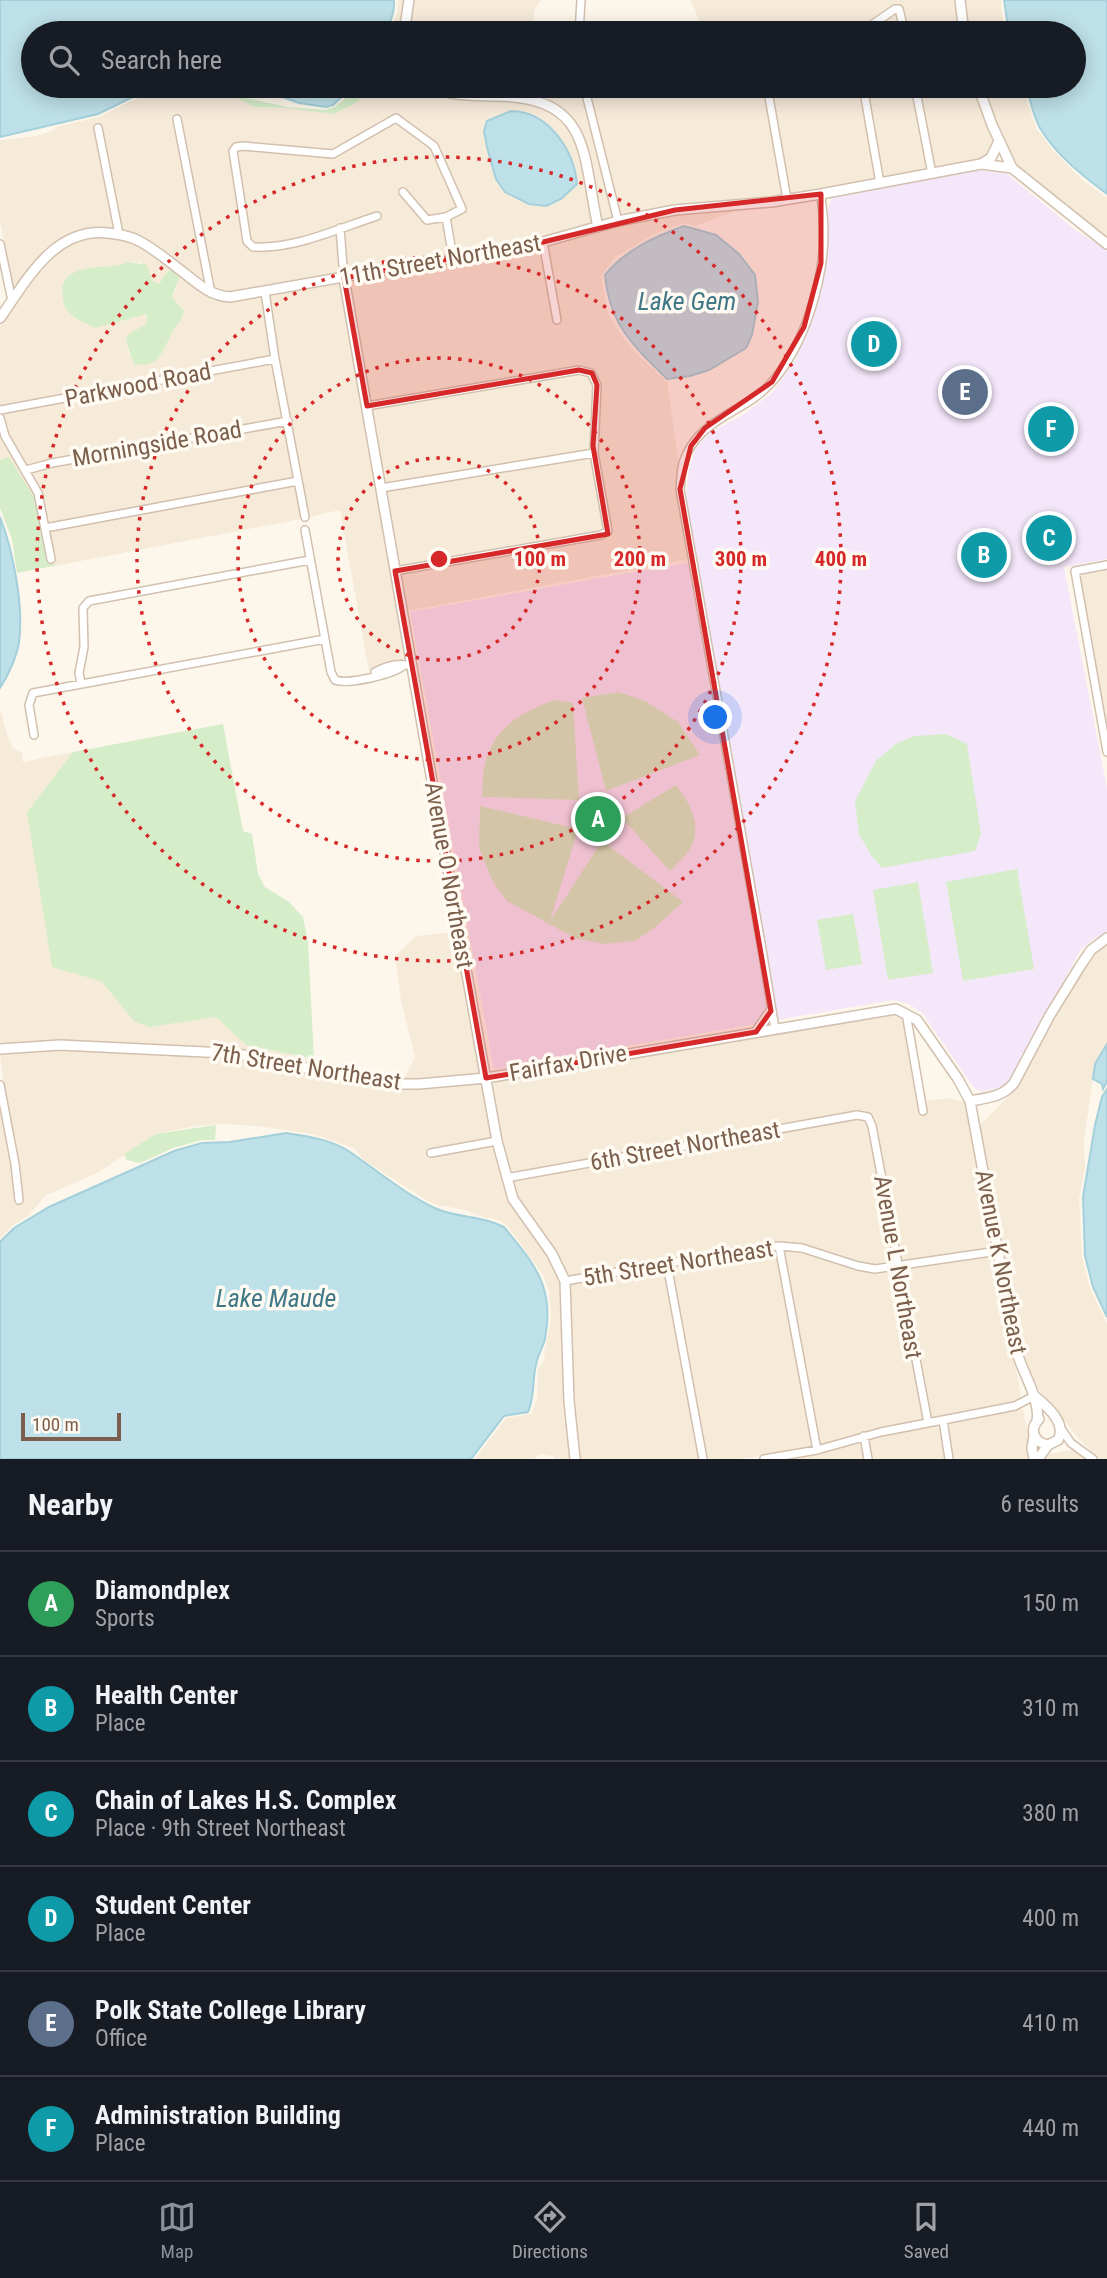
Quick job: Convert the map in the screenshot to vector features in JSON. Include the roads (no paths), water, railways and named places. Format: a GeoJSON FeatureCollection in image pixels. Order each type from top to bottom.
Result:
{"type":"FeatureCollection","features":[{"type":"Feature","properties":{"kind":"street"},"geometry":{"type":"LineString","coordinates":[[406,21],[410,0]]}},
{"type":"Feature","properties":{"kind":"street"},"geometry":{"type":"LineString","coordinates":[[580,21],[581,0]]}},
{"type":"Feature","properties":{"kind":"street"},"geometry":{"type":"LineString","coordinates":[[960,0],[963,21]]}},
{"type":"Feature","properties":{"kind":"street"},"geometry":{"type":"LineString","coordinates":[[878,21],[899,9],[903,21]]}},
{"type":"Feature","properties":{"kind":"street"},"geometry":{"type":"LineString","coordinates":[[522,98],[556,110],[569,122],[585,152],[598,226]]}},
{"type":"Feature","properties":{"kind":"street"},"geometry":{"type":"LineString","coordinates":[[587,98],[618,221]]}},
{"type":"Feature","properties":{"kind":"street"},"geometry":{"type":"LineString","coordinates":[[769,98],[787,199]]}},
{"type":"Feature","properties":{"kind":"street"},"geometry":{"type":"LineString","coordinates":[[865,98],[880,183]]}},
{"type":"Feature","properties":{"kind":"street"},"geometry":{"type":"LineString","coordinates":[[917,98],[932,174]]}},
{"type":"Feature","properties":{"kind":"street"},"geometry":{"type":"LineString","coordinates":[[982,98],[1012,168],[1107,244]]}},
{"type":"Feature","properties":{"kind":"street"},"geometry":{"type":"LineString","coordinates":[[177,118],[211,293]]}},
{"type":"Feature","properties":{"kind":"street"},"geometry":{"type":"LineString","coordinates":[[377,216],[307,240],[263,248],[253,247],[247,241],[233,151],[236,147],[243,146],[333,154],[396,118],[434,146],[462,209],[446,217],[427,220],[403,192]]}},
{"type":"Feature","properties":{"kind":"street"},"geometry":{"type":"LineString","coordinates":[[98,128],[119,234]]}},
{"type":"Feature","properties":{"kind":"street"},"geometry":{"type":"LineString","coordinates":[[981,164],[995,153],[999,141]]}},
{"type":"Feature","properties":{"kind":"street","name":"11th Street Northeast"},"geometry":{"type":"LineString","coordinates":[[211,293],[230,297],[344,278],[543,242],[618,221],[675,210],[821,194],[981,164],[1012,168]]}},
{"type":"Feature","properties":{"kind":"street"},"geometry":{"type":"LineString","coordinates":[[775,1029],[680,489],[683,465],[691,446],[705,428],[753,399],[772,382],[789,359],[815,294],[824,232],[821,194]]}},
{"type":"Feature","properties":{"kind":"street"},"geometry":{"type":"LineString","coordinates":[[446,217],[453,258]]}},
{"type":"Feature","properties":{"kind":"street"},"geometry":{"type":"LineString","coordinates":[[340,228],[344,278]]}},
{"type":"Feature","properties":{"kind":"street"},"geometry":{"type":"LineString","coordinates":[[0,318],[44,258],[62,243],[86,233],[119,234],[137,240],[211,293]]}},
{"type":"Feature","properties":{"kind":"street"},"geometry":{"type":"LineString","coordinates":[[543,242],[557,320]]}},
{"type":"Feature","properties":{"kind":"street"},"geometry":{"type":"LineString","coordinates":[[0,244],[12,301]]}},
{"type":"Feature","properties":{"kind":"street","name":"Avenue O Northeast"},"geometry":{"type":"LineString","coordinates":[[344,278],[395,571],[408,665],[497,1141],[506,1178],[519,1209],[552,1254],[565,1282],[569,1401],[575,1459]]}},
{"type":"Feature","properties":{"kind":"street"},"geometry":{"type":"LineString","coordinates":[[265,292],[305,517]]}},
{"type":"Feature","properties":{"kind":"street","name":"Parkwood Road"},"geometry":{"type":"LineString","coordinates":[[0,410],[275,359]]}},
{"type":"Feature","properties":{"kind":"street"},"geometry":{"type":"LineString","coordinates":[[367,406],[579,370],[591,373],[597,385],[594,453],[608,531],[588,538],[395,571]]}},
{"type":"Feature","properties":{"kind":"street"},"geometry":{"type":"LineString","coordinates":[[0,418],[5,436],[38,494],[51,559]]}},
{"type":"Feature","properties":{"kind":"street","name":"Morningside Road"},"geometry":{"type":"LineString","coordinates":[[26,470],[52,463],[288,421]]}},
{"type":"Feature","properties":{"kind":"street"},"geometry":{"type":"LineString","coordinates":[[381,488],[594,453]]}},
{"type":"Feature","properties":{"kind":"street"},"geometry":{"type":"LineString","coordinates":[[46,527],[298,481]]}},
{"type":"Feature","properties":{"kind":"street"},"geometry":{"type":"LineString","coordinates":[[305,530],[331,672],[335,680],[349,682],[366,679],[386,666],[400,663],[408,665]]}},
{"type":"Feature","properties":{"kind":"street"},"geometry":{"type":"LineString","coordinates":[[81,684],[79,673],[84,647],[83,608],[89,601],[310,560]]}},
{"type":"Feature","properties":{"kind":"street"},"geometry":{"type":"LineString","coordinates":[[1107,565],[1075,571],[1107,752]]}},
{"type":"Feature","properties":{"kind":"street"},"geometry":{"type":"LineString","coordinates":[[34,735],[29,705],[33,693],[325,639]]}},
{"type":"Feature","properties":{"kind":"street"},"geometry":{"type":"LineString","coordinates":[[970,1101],[995,1097],[1007,1091],[1020,1074],[1050,1015],[1085,958],[1097,944],[1107,938]]}},
{"type":"Feature","properties":{"kind":"street","name":"Fairfax Drive"},"geometry":{"type":"LineString","coordinates":[[486,1078],[882,1010],[896,1009],[906,1013]]}},
{"type":"Feature","properties":{"kind":"street"},"geometry":{"type":"LineString","coordinates":[[756,1032],[771,1010]]}},
{"type":"Feature","properties":{"kind":"street"},"geometry":{"type":"LineString","coordinates":[[906,1013],[923,1111]]}},
{"type":"Feature","properties":{"kind":"street","name":"Avenue K Northeast"},"geometry":{"type":"LineString","coordinates":[[906,1013],[917,1020],[970,1101],[1017,1356],[1034,1396],[1038,1411],[1037,1421]]}},
{"type":"Feature","properties":{"kind":"street","name":"7th Street Northeast"},"geometry":{"type":"LineString","coordinates":[[0,1049],[60,1045],[226,1053],[260,1057],[352,1079],[386,1084],[486,1078]]}},
{"type":"Feature","properties":{"kind":"street"},"geometry":{"type":"LineString","coordinates":[[0,1086],[19,1200]]}},
{"type":"Feature","properties":{"kind":"street","name":"6th Street Northeast"},"geometry":{"type":"LineString","coordinates":[[506,1178],[864,1115]]}},
{"type":"Feature","properties":{"kind":"street","name":"Avenue L Northeast"},"geometry":{"type":"LineString","coordinates":[[864,1115],[873,1126],[928,1423]]}},
{"type":"Feature","properties":{"kind":"street"},"geometry":{"type":"LineString","coordinates":[[431,1153],[497,1141]]}},
{"type":"Feature","properties":{"kind":"street"},"geometry":{"type":"LineString","coordinates":[[779,1246],[817,1450]]}},
{"type":"Feature","properties":{"kind":"street","name":"5th Street Northeast"},"geometry":{"type":"LineString","coordinates":[[565,1282],[779,1246],[802,1248],[869,1268],[998,1251]]}},
{"type":"Feature","properties":{"kind":"street"},"geometry":{"type":"LineString","coordinates":[[667,1264],[703,1459]]}},
{"type":"Feature","properties":{"kind":"street"},"geometry":{"type":"LineString","coordinates":[[764,1459],[817,1450],[864,1436],[1015,1406],[1034,1396]]}},
{"type":"Feature","properties":{"kind":"street","name":"Avenue K Northeast"},"geometry":{"type":"LineString","coordinates":[[1034,1396],[1054,1418]]}},
{"type":"Feature","properties":{"kind":"street"},"geometry":{"type":"LineString","coordinates":[[1036,1459],[1033,1427],[1043,1417],[1054,1418],[1070,1443],[1093,1459]]}},
{"type":"Feature","properties":{"kind":"street"},"geometry":{"type":"LineString","coordinates":[[943,1420],[949,1459]]}},
{"type":"Feature","properties":{"kind":"street"},"geometry":{"type":"LineString","coordinates":[[1036,1459],[1060,1437],[1062,1430]]}},
{"type":"Feature","properties":{"kind":"street"},"geometry":{"type":"LineString","coordinates":[[1034,1435],[1041,1443],[1070,1443]]}},
{"type":"Feature","properties":{"kind":"street"},"geometry":{"type":"LineString","coordinates":[[864,1436],[867,1459]]}},
{"type":"Feature","properties":{"kind":"water"},"geometry":{"type":"Polygon","coordinates":[[[0,0],[394,0],[390,21],[21,21],[21,98],[131,98],[98,114],[0,137],[0,0]]]}},
{"type":"Feature","properties":{"kind":"water"},"geometry":{"type":"Polygon","coordinates":[[[1004,0],[1107,0],[1107,194],[1070,164],[1046,138],[1035,118],[1029,98],[1086,98],[1086,21],[1007,21],[1004,0]]]}},
{"type":"Feature","properties":{"kind":"water"},"geometry":{"type":"Polygon","coordinates":[[[285,98],[340,98],[326,107],[285,98]]]}},
{"type":"Feature","properties":{"kind":"water"},"geometry":{"type":"Polygon","coordinates":[[[511,111],[537,118],[547,125],[565,146],[571,158],[577,184],[561,199],[546,206],[529,204],[505,192],[496,179],[484,131],[487,121],[511,111]]]}},
{"type":"Feature","properties":{"kind":"water","name":"Lake Gem"},"geometry":{"type":"Polygon","coordinates":[[[684,226],[716,235],[739,254],[755,275],[758,302],[752,335],[746,348],[709,370],[667,379],[625,333],[612,308],[605,275],[622,258],[641,245],[684,226]]]}},
{"type":"Feature","properties":{"kind":"water"},"geometry":{"type":"Polygon","coordinates":[[[0,517],[16,579],[20,628],[16,653],[0,688],[0,517]]]}},
{"type":"Feature","properties":{"kind":"water"},"geometry":{"type":"Polygon","coordinates":[[[1107,1044],[1107,1082],[1103,1089],[1102,1084],[1093,1079],[1095,1064],[1107,1044]]]}},
{"type":"Feature","properties":{"kind":"water"},"geometry":{"type":"Polygon","coordinates":[[[1107,1089],[1107,1317],[1093,1287],[1085,1256],[1083,1197],[1095,1125],[1102,1097],[1107,1089]]]}},
{"type":"Feature","properties":{"kind":"water","name":"Lake Maude"},"geometry":{"type":"Polygon","coordinates":[[[286,1133],[317,1138],[340,1146],[402,1189],[437,1209],[504,1227],[533,1265],[545,1291],[547,1305],[545,1339],[537,1362],[528,1412],[504,1416],[471,1459],[0,1459],[0,1242],[14,1228],[49,1207],[174,1151],[202,1143],[230,1142],[286,1133]]]}},
{"type":"Feature","properties":{"kind":"place","name":"Student Center"},"geometry":{"type":"Point","coordinates":[874,344]}},
{"type":"Feature","properties":{"kind":"place","name":"Polk State College Library"},"geometry":{"type":"Point","coordinates":[965,392]}},
{"type":"Feature","properties":{"kind":"place","name":"Administration Building"},"geometry":{"type":"Point","coordinates":[1051,429]}},
{"type":"Feature","properties":{"kind":"place","name":"Chain of Lakes H.S. Complex"},"geometry":{"type":"Point","coordinates":[1049,538]}},
{"type":"Feature","properties":{"kind":"place","name":"Health Center"},"geometry":{"type":"Point","coordinates":[984,555]}},
{"type":"Feature","properties":{"kind":"place","name":"Diamondplex"},"geometry":{"type":"Point","coordinates":[598,819]}}]}
